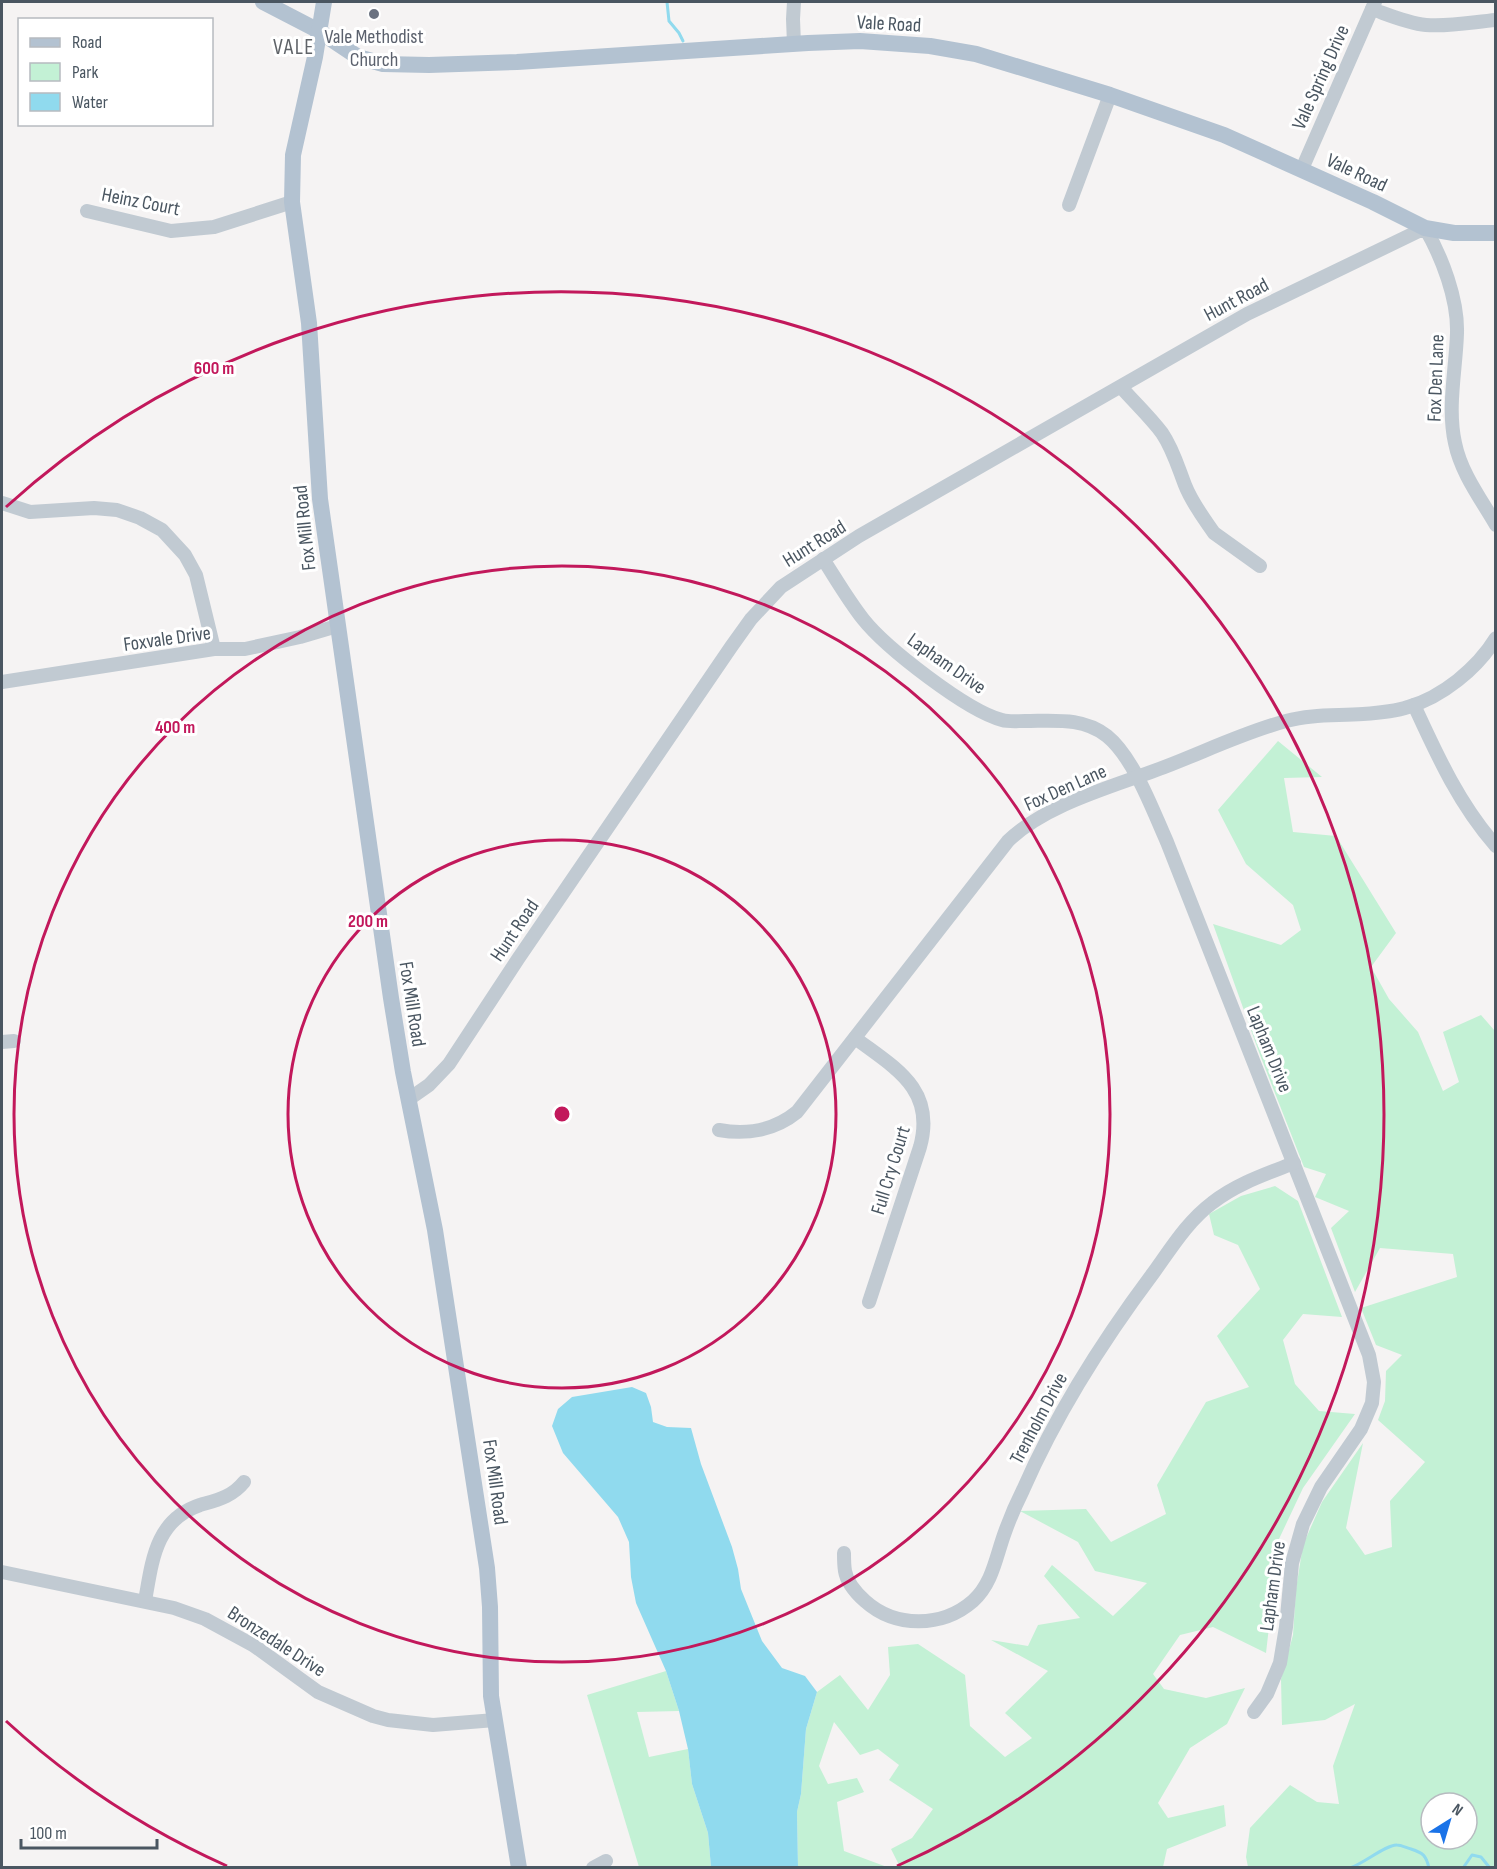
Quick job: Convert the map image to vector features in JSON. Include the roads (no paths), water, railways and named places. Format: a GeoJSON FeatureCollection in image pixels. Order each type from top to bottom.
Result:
{"type":"FeatureCollection","features":[{"type":"Feature","properties":{"kind":"main road","name":"Vale Road"},"geometry":{"type":"LineString","coordinates":[[263,2],[319,31],[358,57],[383,64],[517,63],[860,41],[930,46],[976,54],[1110,95],[1215,132],[1302,169],[1425,228],[1454,232],[1496,233]]}},
{"type":"Feature","properties":{"kind":"main road","name":"Fox Mill Road"},"geometry":{"type":"LineString","coordinates":[[324,2],[293,155],[292,202],[309,322],[320,499],[391,998],[438,1251],[487,1568],[491,1696],[519,1868]]}},
{"type":"Feature","properties":{"kind":"street"},"geometry":{"type":"LineString","coordinates":[[794,2],[794,44]]}},
{"type":"Feature","properties":{"kind":"street"},"geometry":{"type":"LineString","coordinates":[[1373,5],[1413,23],[1426,25],[1448,26],[1496,20]]}},
{"type":"Feature","properties":{"kind":"street","name":"Vale Spring Drive"},"geometry":{"type":"LineString","coordinates":[[1302,169],[1373,5]]}},
{"type":"Feature","properties":{"kind":"street"},"geometry":{"type":"LineString","coordinates":[[1069,205],[1110,95]]}},
{"type":"Feature","properties":{"kind":"street","name":"Heinz Court"},"geometry":{"type":"LineString","coordinates":[[87,211],[171,231],[214,227],[292,202]]}},
{"type":"Feature","properties":{"kind":"street","name":"Hunt Road"},"geometry":{"type":"LineString","coordinates":[[409,1099],[429,1085],[449,1064],[518,959],[751,620],[781,587],[823,559],[1247,314],[1425,228]]}},
{"type":"Feature","properties":{"kind":"street","name":"Fox Den Lane"},"geometry":{"type":"LineString","coordinates":[[1425,228],[1439,255],[1456,320],[1452,408],[1455,444],[1466,474],[1496,525]]}},
{"type":"Feature","properties":{"kind":"street"},"geometry":{"type":"LineString","coordinates":[[1121,387],[1162,433],[1198,511],[1210,527],[1260,566]]}},
{"type":"Feature","properties":{"kind":"street"},"geometry":{"type":"LineString","coordinates":[[2,503],[30,512],[94,508],[117,510],[140,518],[162,530],[185,555],[196,575],[214,649]]}},
{"type":"Feature","properties":{"kind":"street","name":"Lapham Drive"},"geometry":{"type":"LineString","coordinates":[[823,559],[845,594],[870,627],[909,661],[958,697],[977,709],[1002,720],[1059,720],[1086,724],[1105,734],[1124,754],[1167,842],[1369,1355],[1374,1396],[1361,1429],[1321,1487],[1303,1524],[1292,1563],[1280,1663],[1267,1694],[1254,1712]]}},
{"type":"Feature","properties":{"kind":"street","name":"Foxvale Drive"},"geometry":{"type":"LineString","coordinates":[[2,682],[214,649],[245,649],[337,627]]}},
{"type":"Feature","properties":{"kind":"street","name":"Fox Den Lane"},"geometry":{"type":"LineString","coordinates":[[719,1130],[744,1132],[759,1130],[790,1117],[803,1105],[1008,841],[1020,829],[1048,812],[1259,729],[1288,720],[1390,712],[1429,699],[1463,675],[1496,638]]}},
{"type":"Feature","properties":{"kind":"street"},"geometry":{"type":"LineString","coordinates":[[1414,705],[1454,787],[1475,821],[1496,846]]}},
{"type":"Feature","properties":{"kind":"street","name":"Full Cry Court"},"geometry":{"type":"LineString","coordinates":[[855,1038],[908,1080],[921,1102],[924,1120],[920,1147],[869,1302]]}},
{"type":"Feature","properties":{"kind":"street","name":"Trenholm Drive"},"geometry":{"type":"LineString","coordinates":[[844,1553],[845,1570],[853,1588],[870,1606],[892,1617],[924,1622],[940,1619],[955,1613],[973,1600],[988,1581],[1011,1516],[1033,1466],[1079,1382],[1142,1288],[1186,1228],[1206,1208],[1238,1187],[1294,1163]]}},
{"type":"Feature","properties":{"kind":"street"},"geometry":{"type":"LineString","coordinates":[[145,1601],[155,1548],[165,1531],[183,1513],[223,1499],[244,1482]]}},
{"type":"Feature","properties":{"kind":"street","name":"Bronzedale Drive"},"geometry":{"type":"LineString","coordinates":[[2,1572],[145,1601],[205,1619],[253,1645],[318,1692],[374,1716],[433,1725],[495,1720]]}},
{"type":"Feature","properties":{"kind":"water"},"geometry":{"type":"Polygon","coordinates":[[[632,1387],[646,1393],[653,1422],[667,1427],[691,1428],[701,1464],[732,1547],[741,1589],[762,1641],[782,1668],[805,1676],[817,1692],[806,1729],[801,1794],[797,1812],[798,1867],[711,1867],[708,1833],[692,1784],[688,1749],[679,1711],[666,1671],[636,1603],[631,1577],[629,1542],[618,1517],[563,1453],[552,1426],[558,1409],[572,1397],[632,1387]]]}},
{"type":"Feature","properties":{"kind":"waterway"},"geometry":{"type":"LineString","coordinates":[[667,2],[669,21],[683,41]]}},
{"type":"Feature","properties":{"kind":"waterway"},"geometry":{"type":"LineString","coordinates":[[1350,1868],[1397,1845],[1421,1853],[1429,1868]]}},
{"type":"Feature","properties":{"kind":"waterway"},"geometry":{"type":"LineString","coordinates":[[1463,1868],[1472,1855],[1481,1857],[1490,1868]]}},
{"type":"Feature","properties":{"kind":"place","name":"Vale Methodist Church"},"geometry":{"type":"Point","coordinates":[374,14]}},
{"type":"Feature","properties":{"kind":"district","name":"VALE"},"geometry":{"type":"Point","coordinates":[294,46]}}]}
